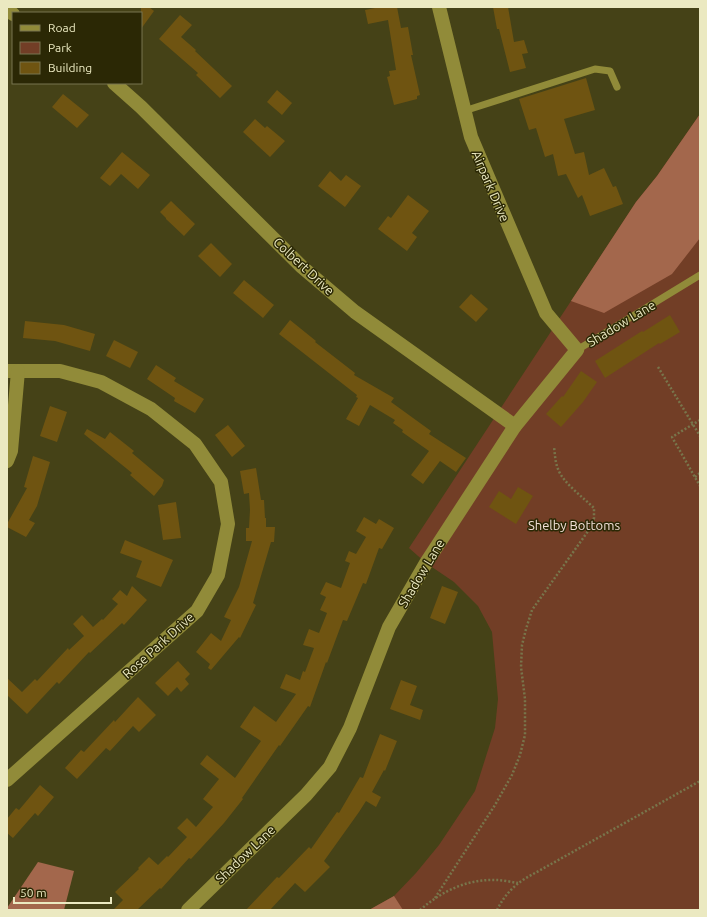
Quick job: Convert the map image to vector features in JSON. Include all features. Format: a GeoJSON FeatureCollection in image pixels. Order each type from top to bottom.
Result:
{"type":"FeatureCollection","features":[{"type":"Feature","properties":{"kind":"street","name":"Airpark Drive"},"geometry":{"type":"LineString","coordinates":[[439,7],[471,137],[546,313],[577,350]]}},
{"type":"Feature","properties":{"kind":"street","name":"Colbert Drive"},"geometry":{"type":"LineString","coordinates":[[115,84],[141,107],[302,267],[355,312],[515,426]]}},
{"type":"Feature","properties":{"kind":"street","name":"Shadow Lane"},"geometry":{"type":"LineString","coordinates":[[188,910],[306,795],[330,767],[350,728],[389,626],[426,563],[515,426],[577,350]]}},
{"type":"Feature","properties":{"kind":"street"},"geometry":{"type":"LineString","coordinates":[[7,461],[11,451],[12,371]]}},
{"type":"Feature","properties":{"kind":"street","name":"Rose Park Drive"},"geometry":{"type":"LineString","coordinates":[[7,780],[197,611],[218,575],[228,524],[221,482],[195,444],[151,409],[101,382],[60,371],[12,371]]}},
{"type":"Feature","properties":{"kind":"lane"},"geometry":{"type":"LineString","coordinates":[[464,111],[595,69],[610,72],[617,87]]}},
{"type":"Feature","properties":{"kind":"lane","name":"Shadow Lane"},"geometry":{"type":"LineString","coordinates":[[577,350],[700,275]]}},
{"type":"Feature","properties":{"kind":"path"},"geometry":{"type":"LineString","coordinates":[[658,367],[700,436]]}},
{"type":"Feature","properties":{"kind":"path"},"geometry":{"type":"LineString","coordinates":[[700,420],[672,437],[700,486]]}},
{"type":"Feature","properties":{"kind":"path"},"geometry":{"type":"LineString","coordinates":[[435,898],[495,805],[512,775],[525,735],[521,667],[522,645],[532,610],[594,518],[594,508],[573,489],[558,470],[554,447]]}},
{"type":"Feature","properties":{"kind":"path"},"geometry":{"type":"LineString","coordinates":[[695,477],[700,474]]}},
{"type":"Feature","properties":{"kind":"path"},"geometry":{"type":"LineString","coordinates":[[497,910],[506,896],[518,883],[700,781]]}},
{"type":"Feature","properties":{"kind":"path"},"geometry":{"type":"LineString","coordinates":[[420,910],[435,898],[461,885],[473,882],[497,880],[518,883]]}},
{"type":"Feature","properties":{"kind":"green space","name":"Shelby Bottoms"},"geometry":{"type":"Polygon","coordinates":[[[700,114],[700,910],[369,910],[394,896],[416,873],[439,845],[475,791],[495,728],[498,699],[492,632],[478,606],[454,582],[426,563],[409,548],[636,202],[657,176],[700,114]]]}},
{"type":"Feature","properties":{"kind":"shaded area"},"geometry":{"type":"Polygon","coordinates":[[[700,114],[700,238],[672,274],[604,313],[571,301],[636,202],[657,176],[700,114]]]}},
{"type":"Feature","properties":{"kind":"shaded area"},"geometry":{"type":"Polygon","coordinates":[[[38,862],[74,871],[64,910],[7,910],[7,908],[38,862]]]}},
{"type":"Feature","properties":{"kind":"shaded area"},"geometry":{"type":"Polygon","coordinates":[[[394,896],[403,910],[369,910],[394,896]]]}},
{"type":"Feature","properties":{"kind":"building"},"geometry":{"type":"Polygon","coordinates":[[[141,7],[149,7],[154,11],[142,28],[142,12],[141,7]]]}},
{"type":"Feature","properties":{"kind":"building"},"geometry":{"type":"Polygon","coordinates":[[[380,7],[397,7],[401,28],[408,27],[413,55],[411,55],[420,95],[417,96],[417,99],[394,105],[387,77],[390,76],[389,71],[396,70],[388,20],[368,24],[365,10],[380,7]]]}},
{"type":"Feature","properties":{"kind":"building"},"geometry":{"type":"Polygon","coordinates":[[[493,7],[508,7],[514,42],[524,40],[528,53],[522,54],[526,68],[510,72],[499,29],[497,29],[493,7]]]}},
{"type":"Feature","properties":{"kind":"building"},"geometry":{"type":"Polygon","coordinates":[[[180,15],[192,25],[181,37],[232,86],[220,98],[196,75],[198,73],[159,39],[180,15]]]}},
{"type":"Feature","properties":{"kind":"building"},"geometry":{"type":"Polygon","coordinates":[[[586,78],[595,110],[564,119],[575,154],[584,152],[589,175],[604,168],[613,187],[616,186],[623,204],[590,216],[582,195],[578,198],[566,174],[558,176],[553,154],[545,157],[536,128],[529,130],[519,99],[586,78]]]}},
{"type":"Feature","properties":{"kind":"building"},"geometry":{"type":"Polygon","coordinates":[[[277,90],[292,103],[282,115],[267,102],[277,90]]]}},
{"type":"Feature","properties":{"kind":"building"},"geometry":{"type":"Polygon","coordinates":[[[63,94],[89,115],[77,128],[52,107],[63,94]]]}},
{"type":"Feature","properties":{"kind":"building"},"geometry":{"type":"Polygon","coordinates":[[[255,119],[265,128],[267,126],[285,141],[270,157],[243,132],[255,119]]]}},
{"type":"Feature","properties":{"kind":"building"},"geometry":{"type":"Polygon","coordinates":[[[122,152],[150,175],[138,189],[121,174],[110,186],[100,178],[122,152]]]}},
{"type":"Feature","properties":{"kind":"building"},"geometry":{"type":"Polygon","coordinates":[[[330,171],[341,181],[346,175],[361,186],[345,207],[318,186],[330,171]]]}},
{"type":"Feature","properties":{"kind":"building"},"geometry":{"type":"Polygon","coordinates":[[[408,195],[429,211],[412,233],[417,237],[407,251],[378,229],[388,216],[391,218],[408,195]]]}},
{"type":"Feature","properties":{"kind":"building"},"geometry":{"type":"Polygon","coordinates":[[[171,201],[195,224],[184,236],[160,212],[171,201]]]}},
{"type":"Feature","properties":{"kind":"building"},"geometry":{"type":"Polygon","coordinates":[[[211,243],[232,264],[220,277],[198,256],[211,243]]]}},
{"type":"Feature","properties":{"kind":"building"},"geometry":{"type":"Polygon","coordinates":[[[244,280],[274,305],[263,318],[233,293],[244,280]]]}},
{"type":"Feature","properties":{"kind":"building"},"geometry":{"type":"Polygon","coordinates":[[[471,294],[488,309],[476,322],[459,307],[471,294]]]}},
{"type":"Feature","properties":{"kind":"building"},"geometry":{"type":"Polygon","coordinates":[[[670,315],[680,332],[660,344],[659,343],[605,378],[595,361],[670,315]]]}},
{"type":"Feature","properties":{"kind":"building"},"geometry":{"type":"Polygon","coordinates":[[[290,320],[316,341],[315,342],[355,373],[354,375],[394,398],[391,402],[431,431],[429,434],[466,458],[456,472],[440,461],[423,484],[411,475],[429,451],[402,432],[403,430],[393,423],[395,420],[370,405],[359,426],[346,419],[358,398],[356,397],[357,395],[279,334],[290,320]]]}},
{"type":"Feature","properties":{"kind":"building"},"geometry":{"type":"Polygon","coordinates":[[[25,321],[64,325],[95,334],[90,351],[55,341],[23,338],[25,321]]]}},
{"type":"Feature","properties":{"kind":"building"},"geometry":{"type":"Polygon","coordinates":[[[114,340],[138,352],[130,368],[106,356],[114,340]]]}},
{"type":"Feature","properties":{"kind":"building"},"geometry":{"type":"Polygon","coordinates":[[[156,365],[176,378],[174,381],[204,399],[195,413],[174,401],[175,398],[147,379],[156,365]]]}},
{"type":"Feature","properties":{"kind":"building"},"geometry":{"type":"Polygon","coordinates":[[[581,371],[597,382],[583,402],[561,427],[546,414],[562,396],[563,397],[581,371]]]}},
{"type":"Feature","properties":{"kind":"building"},"geometry":{"type":"Polygon","coordinates":[[[50,406],[67,412],[57,442],[40,436],[50,406]]]}},
{"type":"Feature","properties":{"kind":"building"},"geometry":{"type":"Polygon","coordinates":[[[228,425],[245,446],[232,457],[215,435],[228,425]]]}},
{"type":"Feature","properties":{"kind":"building"},"geometry":{"type":"Polygon","coordinates":[[[87,429],[105,439],[110,432],[134,451],[132,453],[164,480],[162,486],[154,496],[130,475],[132,473],[84,434],[87,429]]]}},
{"type":"Feature","properties":{"kind":"building"},"geometry":{"type":"Polygon","coordinates":[[[33,456],[50,462],[37,506],[29,520],[35,523],[26,537],[7,527],[7,524],[27,488],[24,487],[33,456]]]}},
{"type":"Feature","properties":{"kind":"building"},"geometry":{"type":"Polygon","coordinates":[[[256,468],[261,500],[264,500],[266,527],[275,527],[274,542],[271,542],[253,603],[256,605],[240,638],[239,637],[211,670],[208,668],[210,664],[196,652],[211,633],[221,641],[231,620],[224,617],[239,587],[252,541],[246,541],[246,528],[249,528],[249,493],[244,494],[240,471],[256,468]]]}},
{"type":"Feature","properties":{"kind":"building"},"geometry":{"type":"Polygon","coordinates":[[[518,487],[533,496],[516,524],[489,507],[499,491],[511,499],[518,487]]]}},
{"type":"Feature","properties":{"kind":"building"},"geometry":{"type":"Polygon","coordinates":[[[176,502],[181,538],[163,540],[158,505],[176,502]]]}},
{"type":"Feature","properties":{"kind":"building"},"geometry":{"type":"Polygon","coordinates":[[[364,517],[376,524],[379,519],[394,528],[382,549],[379,548],[366,584],[363,583],[347,621],[343,620],[310,707],[308,706],[280,746],[279,745],[242,798],[243,799],[224,823],[191,859],[189,858],[161,889],[160,888],[137,910],[113,910],[123,900],[115,892],[139,869],[138,868],[149,857],[158,865],[167,856],[168,857],[187,837],[177,828],[187,818],[196,827],[213,807],[203,799],[219,779],[200,764],[207,755],[235,778],[261,741],[240,727],[254,706],[276,722],[296,694],[280,688],[286,674],[300,680],[303,671],[305,672],[314,648],[303,645],[309,629],[319,633],[327,613],[320,610],[326,597],[320,594],[326,582],[341,588],[350,563],[345,561],[349,551],[356,554],[366,537],[356,531],[364,517]]]}},
{"type":"Feature","properties":{"kind":"building"},"geometry":{"type":"Polygon","coordinates":[[[125,540],[173,560],[161,587],[136,577],[142,561],[120,553],[125,540]]]}},
{"type":"Feature","properties":{"kind":"building"},"geometry":{"type":"Polygon","coordinates":[[[132,586],[147,600],[124,625],[122,623],[90,653],[89,652],[59,684],[57,682],[27,714],[7,695],[7,678],[22,692],[35,679],[37,681],[68,648],[69,650],[84,636],[73,624],[82,615],[93,627],[102,619],[103,620],[118,604],[112,599],[120,590],[127,596],[132,586]]]}},
{"type":"Feature","properties":{"kind":"building"},"geometry":{"type":"Polygon","coordinates":[[[442,586],[458,592],[445,624],[430,618],[442,586]]]}},
{"type":"Feature","properties":{"kind":"building"},"geometry":{"type":"Polygon","coordinates":[[[178,661],[190,674],[185,679],[189,684],[181,692],[177,687],[168,696],[155,683],[178,661]]]}},
{"type":"Feature","properties":{"kind":"building"},"geometry":{"type":"Polygon","coordinates":[[[401,680],[417,686],[410,705],[423,710],[420,720],[390,709],[401,680]]]}},
{"type":"Feature","properties":{"kind":"building"},"geometry":{"type":"Polygon","coordinates":[[[138,697],[156,715],[139,732],[133,726],[110,751],[106,748],[77,779],[65,768],[81,750],[84,752],[114,720],[115,722],[138,697]]]}},
{"type":"Feature","properties":{"kind":"building"},"geometry":{"type":"Polygon","coordinates":[[[380,734],[397,741],[385,771],[384,770],[372,792],[381,797],[376,807],[366,801],[324,861],[330,867],[305,892],[295,883],[270,910],[246,910],[277,877],[279,878],[309,847],[311,849],[337,812],[339,813],[360,777],[363,778],[380,734]]]}},
{"type":"Feature","properties":{"kind":"building"},"geometry":{"type":"Polygon","coordinates":[[[40,785],[54,797],[38,816],[35,813],[13,838],[7,833],[7,819],[16,808],[19,810],[40,785]]]}}]}
